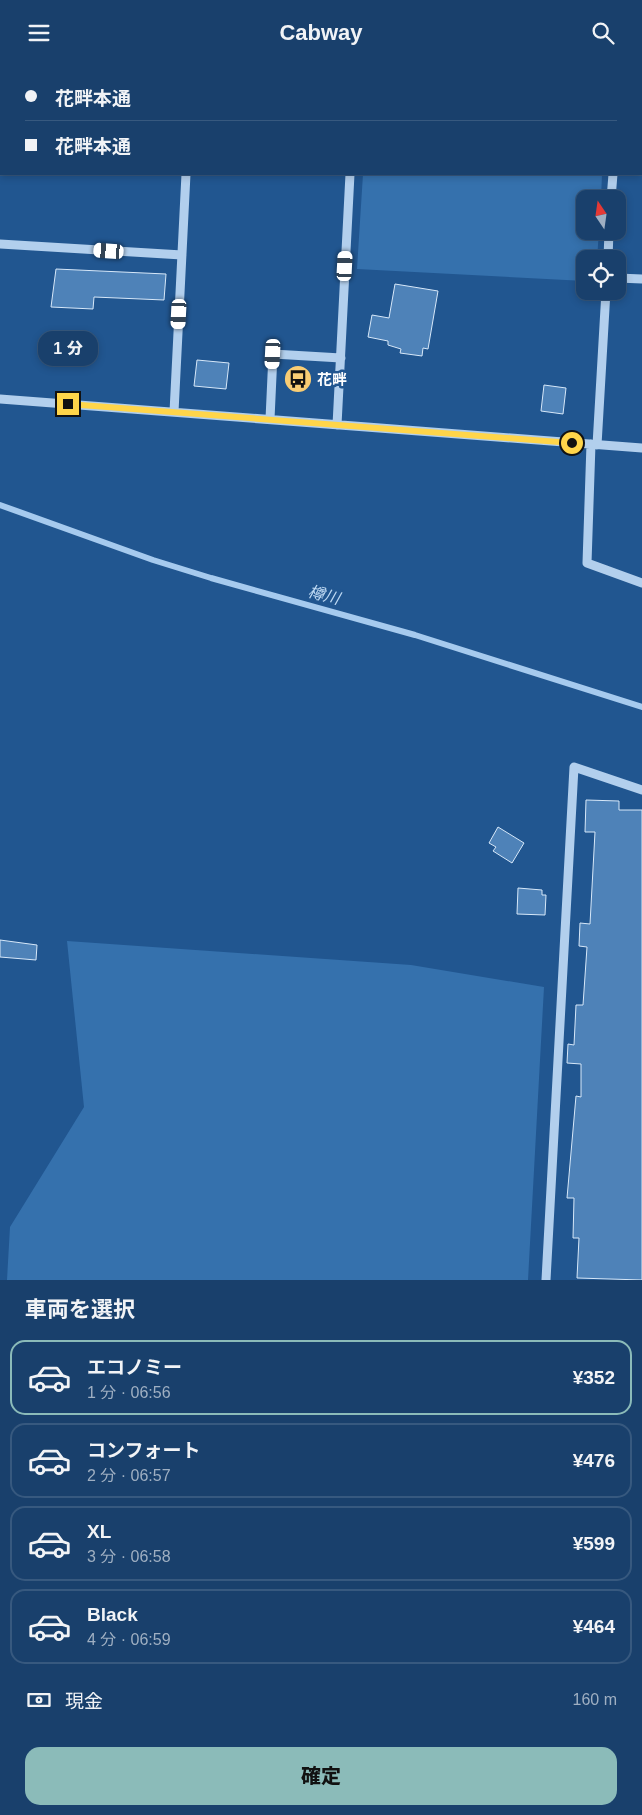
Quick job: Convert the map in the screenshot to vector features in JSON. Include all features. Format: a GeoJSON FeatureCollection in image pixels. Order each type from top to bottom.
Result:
{"type":"FeatureCollection","features":[{"type":"Feature","properties":{"kind":"street"},"geometry":{"type":"LineString","coordinates":[[174,412],[186,175]]}},
{"type":"Feature","properties":{"kind":"street"},"geometry":{"type":"LineString","coordinates":[[337,425],[350,175]]}},
{"type":"Feature","properties":{"kind":"street"},"geometry":{"type":"LineString","coordinates":[[612,190],[613,175]]}},
{"type":"Feature","properties":{"kind":"street"},"geometry":{"type":"LineString","coordinates":[[0,244],[182,255]]}},
{"type":"Feature","properties":{"kind":"street"},"geometry":{"type":"LineString","coordinates":[[626,278],[642,279]]}},
{"type":"Feature","properties":{"kind":"street"},"geometry":{"type":"LineString","coordinates":[[605,300],[587,563],[642,583]]}},
{"type":"Feature","properties":{"kind":"street"},"geometry":{"type":"LineString","coordinates":[[270,419],[273,354],[340,358]]}},
{"type":"Feature","properties":{"kind":"street"},"geometry":{"type":"LineString","coordinates":[[0,399],[642,448]]}},
{"type":"Feature","properties":{"kind":"street"},"geometry":{"type":"LineString","coordinates":[[546,1280],[574,767],[642,790]]}},
{"type":"Feature","properties":{"kind":"shaded area"},"geometry":{"type":"Polygon","coordinates":[[[363,175],[602,175],[601,190],[576,190],[576,240],[598,240],[598,250],[576,250],[576,281],[357,269],[363,175]]]}},
{"type":"Feature","properties":{"kind":"shaded area"},"geometry":{"type":"Polygon","coordinates":[[[67,941],[411,965],[544,987],[528,1280],[7,1280],[10,1227],[84,1107],[67,941]]]}},
{"type":"Feature","properties":{"kind":"building"},"geometry":{"type":"Polygon","coordinates":[[[56,269],[166,274],[164,300],[94,297],[93,309],[51,307],[56,269]]]}},
{"type":"Feature","properties":{"kind":"building"},"geometry":{"type":"Polygon","coordinates":[[[395,284],[438,291],[428,349],[423,348],[422,356],[400,353],[401,349],[388,345],[388,341],[368,337],[372,315],[389,318],[395,284]]]}},
{"type":"Feature","properties":{"kind":"building"},"geometry":{"type":"Polygon","coordinates":[[[197,360],[229,363],[226,389],[194,386],[197,360]]]}},
{"type":"Feature","properties":{"kind":"building"},"geometry":{"type":"Polygon","coordinates":[[[544,385],[566,388],[563,414],[541,411],[544,385]]]}},
{"type":"Feature","properties":{"kind":"building"},"geometry":{"type":"Polygon","coordinates":[[[586,800],[619,801],[619,810],[642,810],[642,1280],[577,1278],[579,1238],[573,1238],[574,1198],[567,1198],[576,1096],[581,1097],[581,1064],[567,1063],[568,1044],[574,1045],[576,1005],[583,1005],[587,947],[579,946],[580,923],[590,924],[595,832],[585,832],[586,800]]]}},
{"type":"Feature","properties":{"kind":"building"},"geometry":{"type":"Polygon","coordinates":[[[498,827],[524,843],[512,863],[493,851],[496,847],[489,843],[498,827]]]}},
{"type":"Feature","properties":{"kind":"building"},"geometry":{"type":"Polygon","coordinates":[[[518,888],[542,890],[542,895],[546,895],[545,915],[517,914],[518,888]]]}},
{"type":"Feature","properties":{"kind":"building"},"geometry":{"type":"Polygon","coordinates":[[[0,940],[37,945],[36,960],[0,957],[0,940]]]}},
{"type":"Feature","properties":{"kind":"waterway","name":"樽川"},"geometry":{"type":"LineString","coordinates":[[0,505],[153,560],[415,635],[642,707]]}},
{"type":"Feature","properties":{"kind":"place","name":"花畔"},"geometry":{"type":"Point","coordinates":[298,379]}},
{"type":"Feature","properties":{"kind":"route"},"geometry":{"type":"LineString","coordinates":[[68,404],[572,443]]}}]}
